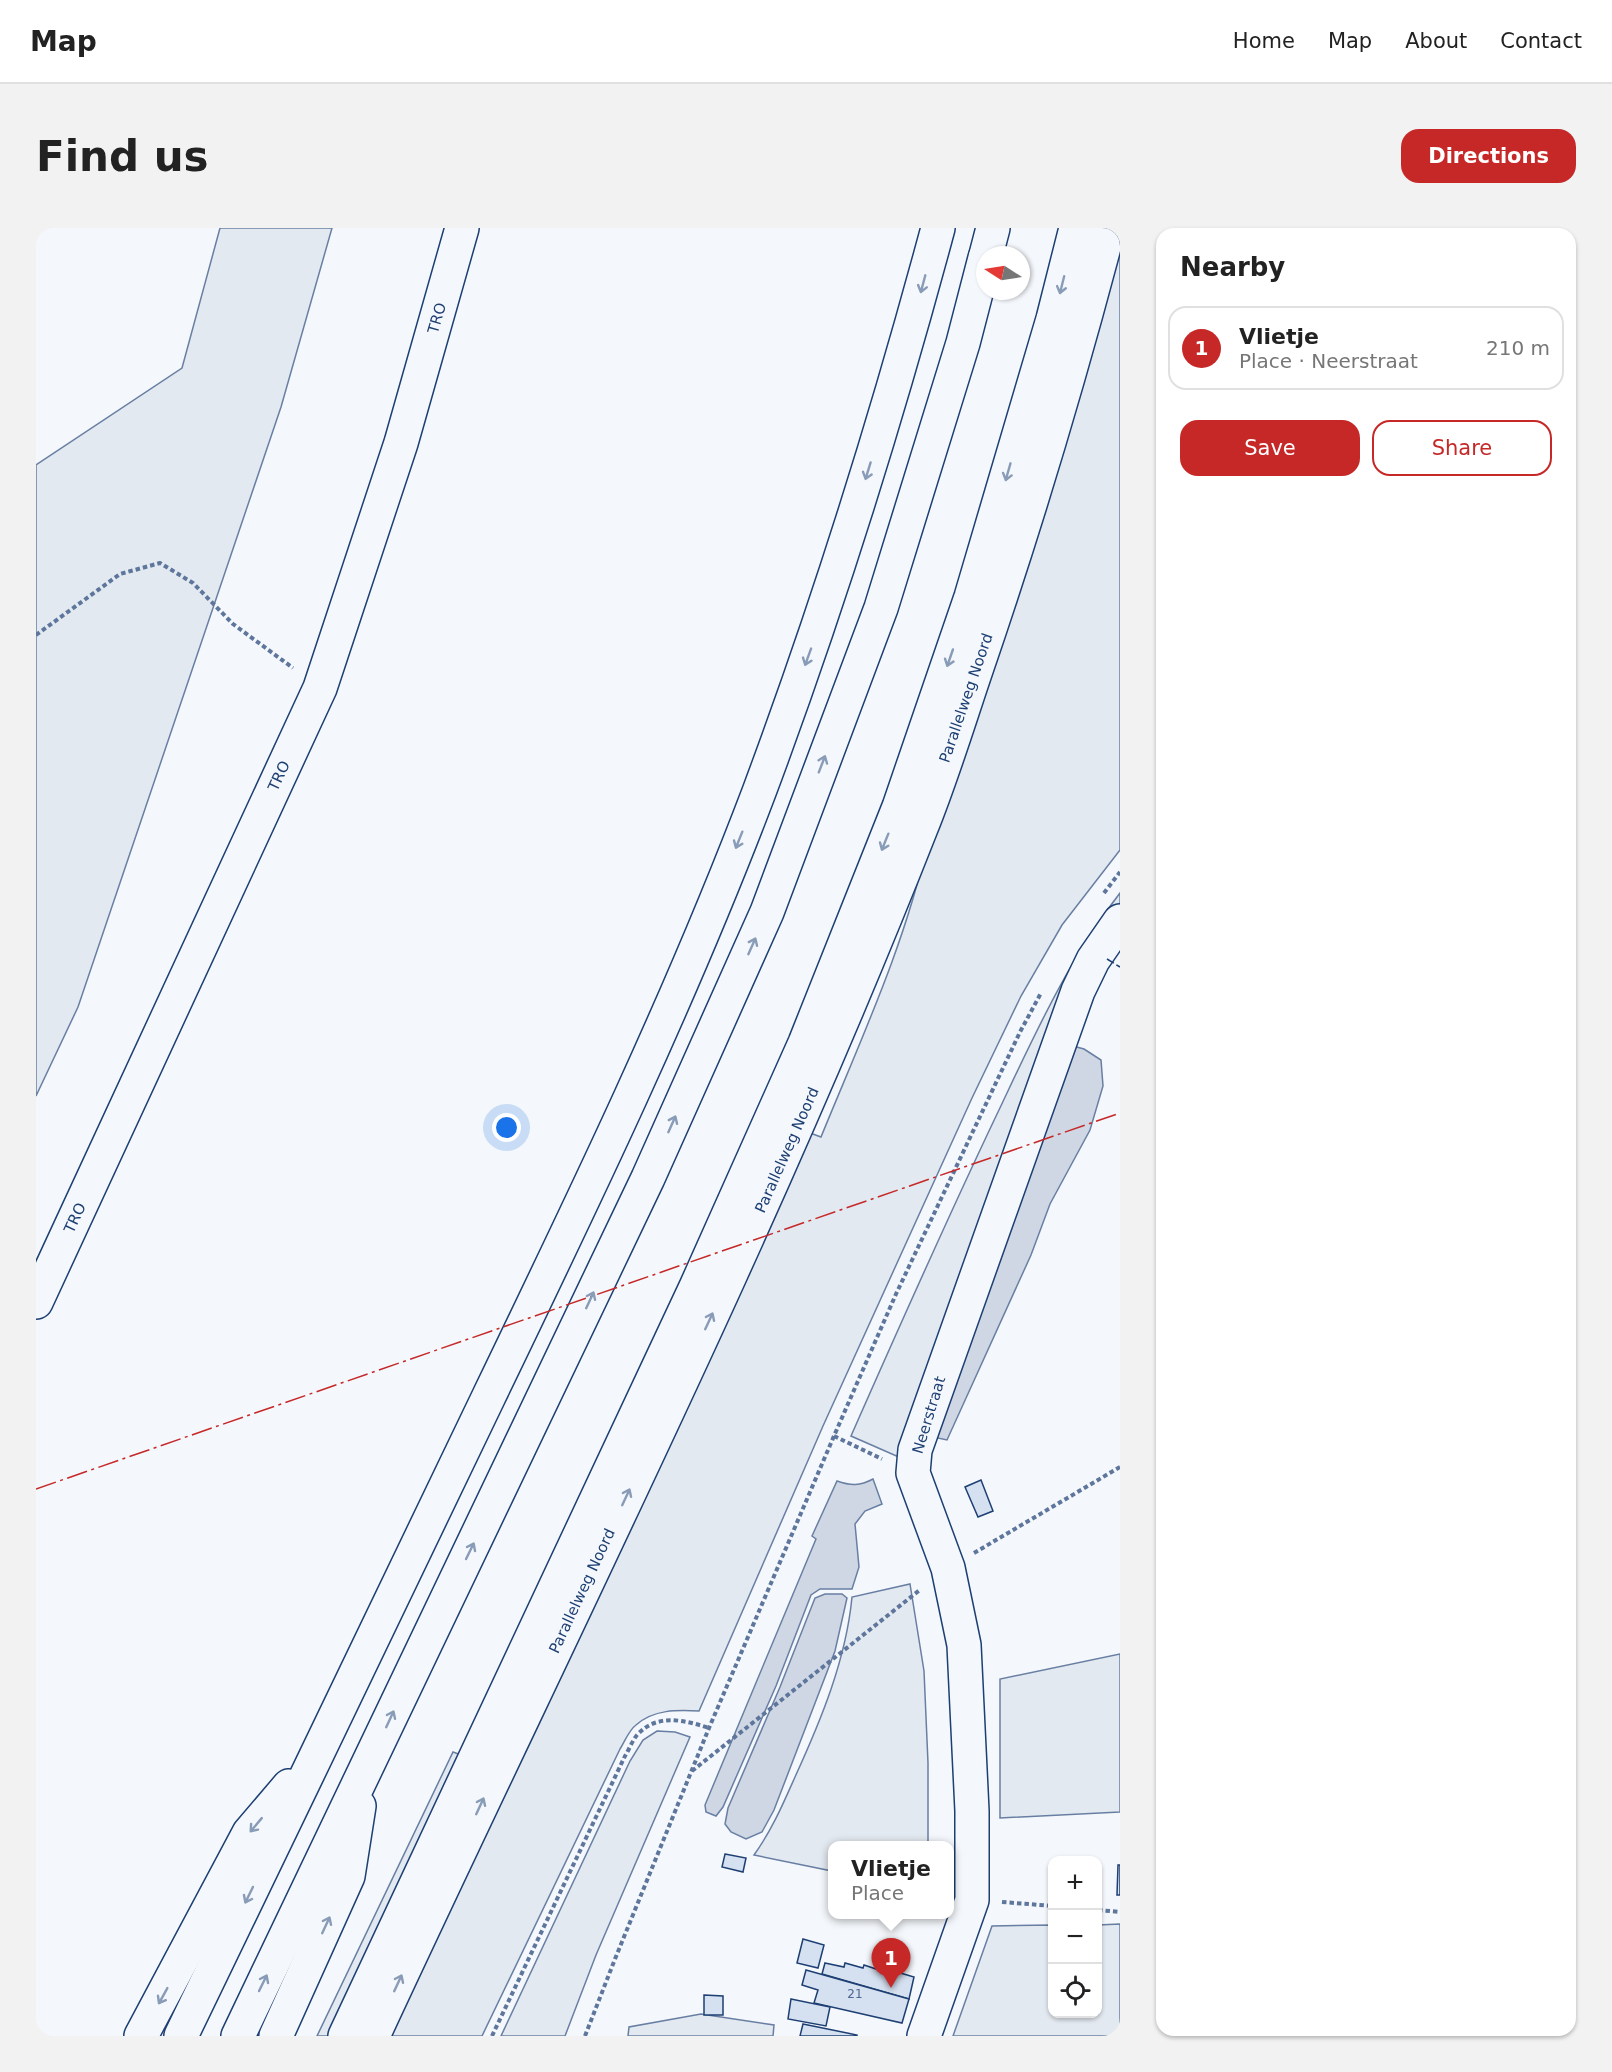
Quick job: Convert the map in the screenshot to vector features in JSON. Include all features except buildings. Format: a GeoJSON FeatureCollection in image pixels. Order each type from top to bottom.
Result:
{"type":"FeatureCollection","features":[{"type":"Feature","properties":{"kind":"main road","name":"TRO"},"geometry":{"type":"LineString","coordinates":[[36,1302],[320,688],[401,443],[462,228]]}},
{"type":"Feature","properties":{"kind":"main road"},"geometry":{"type":"LineString","coordinates":[[181,2036],[600,1165],[693,955],[757,795],[810,650],[900,366],[939,228]]}},
{"type":"Feature","properties":{"kind":"main road"},"geometry":{"type":"LineString","coordinates":[[989,246],[993,228]]}},
{"type":"Feature","properties":{"kind":"main road","name":"Parallelweg Noord"},"geometry":{"type":"LineString","coordinates":[[345,2036],[368,1982],[696,1287],[809,1032],[898,807],[971,597],[1053,319],[1076,228]]}},
{"type":"Feature","properties":{"kind":"main road","name":"Parallelweg Noord"},"geometry":{"type":"LineString","coordinates":[[373,2036],[735,1266],[828,1057],[863,972],[923,823],[1011,566],[1077,350],[1109,228]]}},
{"type":"Feature","properties":{"kind":"main road"},"geometry":{"type":"LineString","coordinates":[[238,2036],[648,1178],[767,912],[881,608],[976,294]]}},
{"type":"Feature","properties":{"kind":"main road","name":"Neerstraat"},"geometry":{"type":"LineString","coordinates":[[924,2036],[972,1900],[972,1811],[964,1645],[948,1568],[913,1473],[915,1450],[1068,1018],[1093,960],[1110,910]]}},
{"type":"Feature","properties":{"kind":"main road"},"geometry":{"type":"LineString","coordinates":[[141,2036],[249,1833],[320,1748]]}},
{"type":"Feature","properties":{"kind":"main road"},"geometry":{"type":"LineString","coordinates":[[276,2036],[348,1876],[365,1772]]}},
{"type":"Feature","properties":{"kind":"path"},"geometry":{"type":"LineString","coordinates":[[36,635],[120,574],[160,563],[193,583],[233,624],[320,688]]}},
{"type":"Feature","properties":{"kind":"path"},"geometry":{"type":"LineString","coordinates":[[1110,910],[1120,872]]}},
{"type":"Feature","properties":{"kind":"path"},"geometry":{"type":"LineString","coordinates":[[585,2036],[709,1728],[896,1294],[1020,1032],[1042,991]]}},
{"type":"Feature","properties":{"kind":"path"},"geometry":{"type":"LineString","coordinates":[[834,1436],[913,1473]]}},
{"type":"Feature","properties":{"kind":"path"},"geometry":{"type":"LineString","coordinates":[[692,1771],[948,1568],[1120,1467]]}},
{"type":"Feature","properties":{"kind":"path"},"geometry":{"type":"LineString","coordinates":[[492,2036],[625,1756],[637,1736],[653,1723],[671,1719],[709,1728]]}},
{"type":"Feature","properties":{"kind":"path"},"geometry":{"type":"LineString","coordinates":[[972,1900],[1048,1906]]}},
{"type":"Feature","properties":{"kind":"path"},"geometry":{"type":"LineString","coordinates":[[1102,1910],[1120,1912]]}},
{"type":"Feature","properties":{"kind":"shaded area"},"geometry":{"type":"Polygon","coordinates":[[[220,228],[332,228],[281,407],[78,1007],[36,1096],[36,465],[182,368],[220,228]]]}},
{"type":"Feature","properties":{"kind":"shaded area"},"geometry":{"type":"Polygon","coordinates":[[[1120,228],[1120,850],[1062,925],[1021,996],[972,1098],[823,1426],[699,1711],[658,1713],[643,1720],[629,1733],[482,2036],[385,2036],[810,1133],[821,1137],[867,1027],[908,916],[928,840],[1120,228]]]}},
{"type":"Feature","properties":{"kind":"shaded area"},"geometry":{"type":"Polygon","coordinates":[[[1120,893],[1120,906],[901,1458],[851,1436],[979,1152],[1039,1027],[1084,945],[1120,893]]]}},
{"type":"Feature","properties":{"kind":"shaded area"},"geometry":{"type":"Polygon","coordinates":[[[1073,1046],[1084,1049],[1101,1060],[1103,1086],[1090,1130],[1050,1204],[1031,1255],[947,1440],[933,1437],[1073,1046]]]}},
{"type":"Feature","properties":{"kind":"shaded area"},"geometry":{"type":"Polygon","coordinates":[[[873,1479],[882,1504],[865,1511],[855,1524],[859,1567],[852,1589],[820,1589],[811,1595],[776,1686],[723,1807],[716,1816],[706,1812],[705,1805],[816,1539],[812,1536],[837,1481],[855,1484],[873,1479]]]}},
{"type":"Feature","properties":{"kind":"shaded area"},"geometry":{"type":"Polygon","coordinates":[[[910,1584],[924,1671],[928,1763],[928,1841],[828,1841],[828,1870],[754,1855],[782,1807],[823,1712],[844,1644],[852,1597],[910,1584]]]}},
{"type":"Feature","properties":{"kind":"shaded area"},"geometry":{"type":"Polygon","coordinates":[[[825,1594],[842,1594],[847,1598],[835,1651],[774,1810],[762,1832],[746,1839],[731,1832],[725,1824],[728,1808],[815,1598],[825,1594]]]}},
{"type":"Feature","properties":{"kind":"shaded area"},"geometry":{"type":"Polygon","coordinates":[[[1120,1654],[1120,1812],[1000,1818],[1000,1679],[1120,1654]]]}},
{"type":"Feature","properties":{"kind":"shaded area"},"geometry":{"type":"Polygon","coordinates":[[[657,1731],[675,1732],[690,1737],[596,1955],[565,2036],[501,2036],[630,1761],[643,1740],[657,1731]]]}},
{"type":"Feature","properties":{"kind":"shaded area"},"geometry":{"type":"Polygon","coordinates":[[[453,1752],[461,1755],[330,2036],[317,2036],[453,1752]]]}},
{"type":"Feature","properties":{"kind":"shaded area"},"geometry":{"type":"Polygon","coordinates":[[[1120,1924],[1120,2036],[953,2036],[992,1926],[1048,1925],[1048,2018],[1102,2018],[1102,1925],[1120,1924]]]}},
{"type":"Feature","properties":{"kind":"shaded area"},"geometry":{"type":"Polygon","coordinates":[[[701,2014],[774,2025],[773,2036],[628,2036],[629,2027],[701,2014]]]}},
{"type":"Feature","properties":{"kind":"fence"},"geometry":{"type":"LineString","coordinates":[[1107,959],[1120,967]]}},
{"type":"Feature","properties":{"kind":"power"},"geometry":{"type":"LineString","coordinates":[[36,1489],[1120,1113]]}},
{"type":"Feature","properties":{"kind":"place","name":"Vlietje"},"geometry":{"type":"Point","coordinates":[891,1988]}}]}
